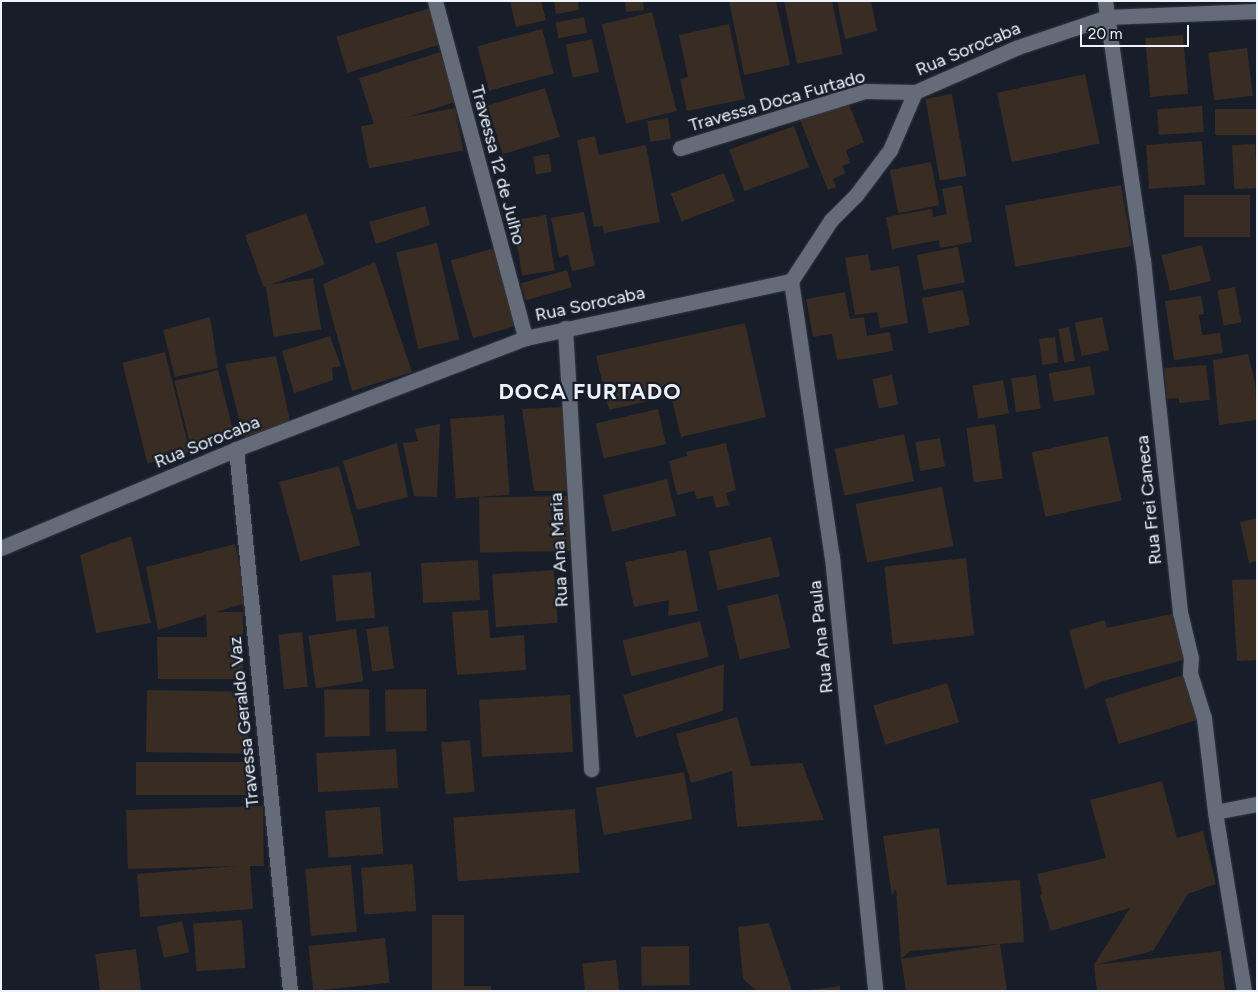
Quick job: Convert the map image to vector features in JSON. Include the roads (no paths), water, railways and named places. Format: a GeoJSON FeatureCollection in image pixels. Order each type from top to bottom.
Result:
{"type":"FeatureCollection","features":[{"type":"Feature","properties":{"kind":"street","name":"Travessa 12 de Julho"},"geometry":{"type":"LineString","coordinates":[[435,1],[525,338]]}},
{"type":"Feature","properties":{"kind":"street","name":"Rua Frei Caneca"},"geometry":{"type":"LineString","coordinates":[[1105,1],[1143,260],[1180,612],[1191,658],[1190,673],[1204,718],[1215,812],[1244,991]]}},
{"type":"Feature","properties":{"kind":"street","name":"Rua Sorocaba"},"geometry":{"type":"LineString","coordinates":[[1,548],[236,449],[525,338],[791,281],[831,220],[856,195],[890,150],[915,92],[1018,47],[1107,17],[1257,11]]}},
{"type":"Feature","properties":{"kind":"street","name":"Travessa Doca Furtado"},"geometry":{"type":"LineString","coordinates":[[680,148],[865,92],[915,92]]}},
{"type":"Feature","properties":{"kind":"street","name":"Rua Ana Paula"},"geometry":{"type":"LineString","coordinates":[[791,281],[832,557],[875,991]]}},
{"type":"Feature","properties":{"kind":"street","name":"Rua Ana Maria"},"geometry":{"type":"LineString","coordinates":[[565,328],[591,770]]}},
{"type":"Feature","properties":{"kind":"street","name":"Travessa Geraldo Vaz"},"geometry":{"type":"LineString","coordinates":[[236,449],[290,991]]}},
{"type":"Feature","properties":{"kind":"street"},"geometry":{"type":"LineString","coordinates":[[1215,812],[1257,804]]}},
{"type":"Feature","properties":{"kind":"district","name":"DOCA FURTADO"},"geometry":{"type":"Point","coordinates":[590,392]}}]}
